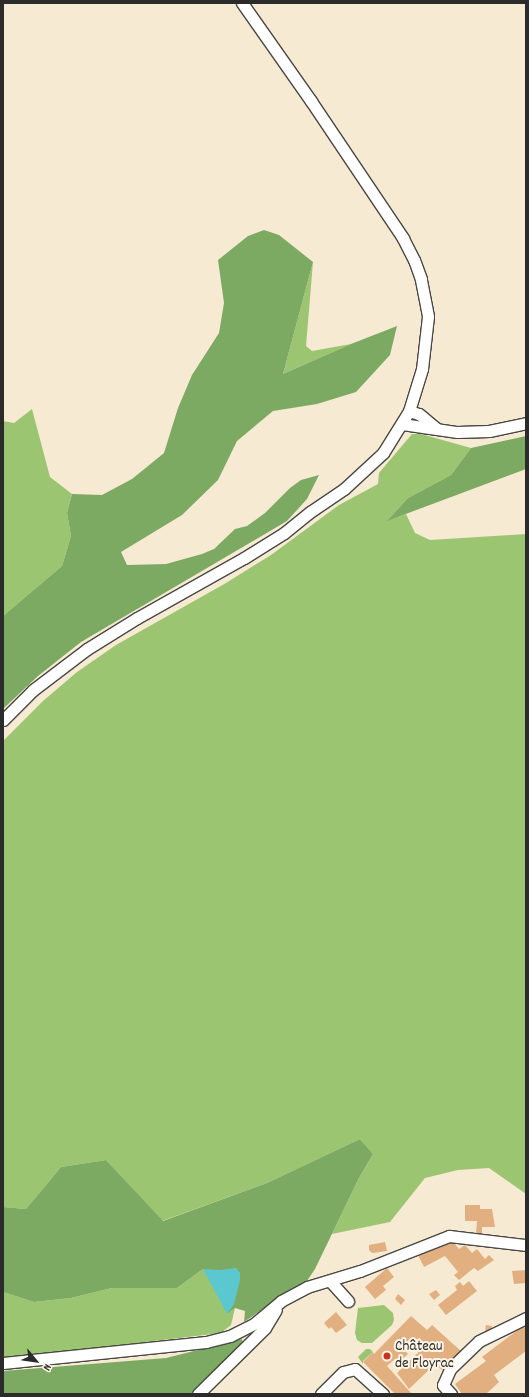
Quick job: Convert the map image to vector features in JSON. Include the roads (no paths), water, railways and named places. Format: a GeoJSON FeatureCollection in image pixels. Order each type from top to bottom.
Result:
{"type":"FeatureCollection","features":[{"type":"Feature","properties":{"kind":"street"},"geometry":{"type":"LineString","coordinates":[[3,720],[33,690],[87,649],[137,618],[244,558],[284,533],[310,512],[344,489],[383,453],[409,411],[422,369],[428,316],[421,279],[414,260],[403,238],[312,101],[242,3]]}},
{"type":"Feature","properties":{"kind":"street"},"geometry":{"type":"LineString","coordinates":[[409,411],[419,414],[438,429]]}},
{"type":"Feature","properties":{"kind":"street"},"geometry":{"type":"LineString","coordinates":[[402,424],[457,432],[489,431],[526,423]]}},
{"type":"Feature","properties":{"kind":"street"},"geometry":{"type":"LineString","coordinates":[[3,1363],[214,1340],[230,1336],[255,1324],[282,1301],[307,1287],[360,1271],[449,1236],[526,1245]]}},
{"type":"Feature","properties":{"kind":"street"},"geometry":{"type":"LineString","coordinates":[[330,1281],[348,1301]]}},
{"type":"Feature","properties":{"kind":"street"},"geometry":{"type":"LineString","coordinates":[[198,1394],[265,1328],[282,1301]]}},
{"type":"Feature","properties":{"kind":"street"},"geometry":{"type":"LineString","coordinates":[[451,1394],[443,1385],[450,1370],[479,1342],[526,1318]]}},
{"type":"Feature","properties":{"kind":"street"},"geometry":{"type":"LineString","coordinates":[[321,1394],[343,1372],[355,1369],[383,1394]]}},
{"type":"Feature","properties":{"kind":"water"},"geometry":{"type":"Polygon","coordinates":[[[236,1268],[240,1273],[240,1280],[234,1304],[227,1314],[203,1269],[220,1270],[236,1268]]]}},
{"type":"Feature","properties":{"kind":"place","name":"Château de Floyrac"},"geometry":{"type":"Point","coordinates":[387,1356]}}]}
